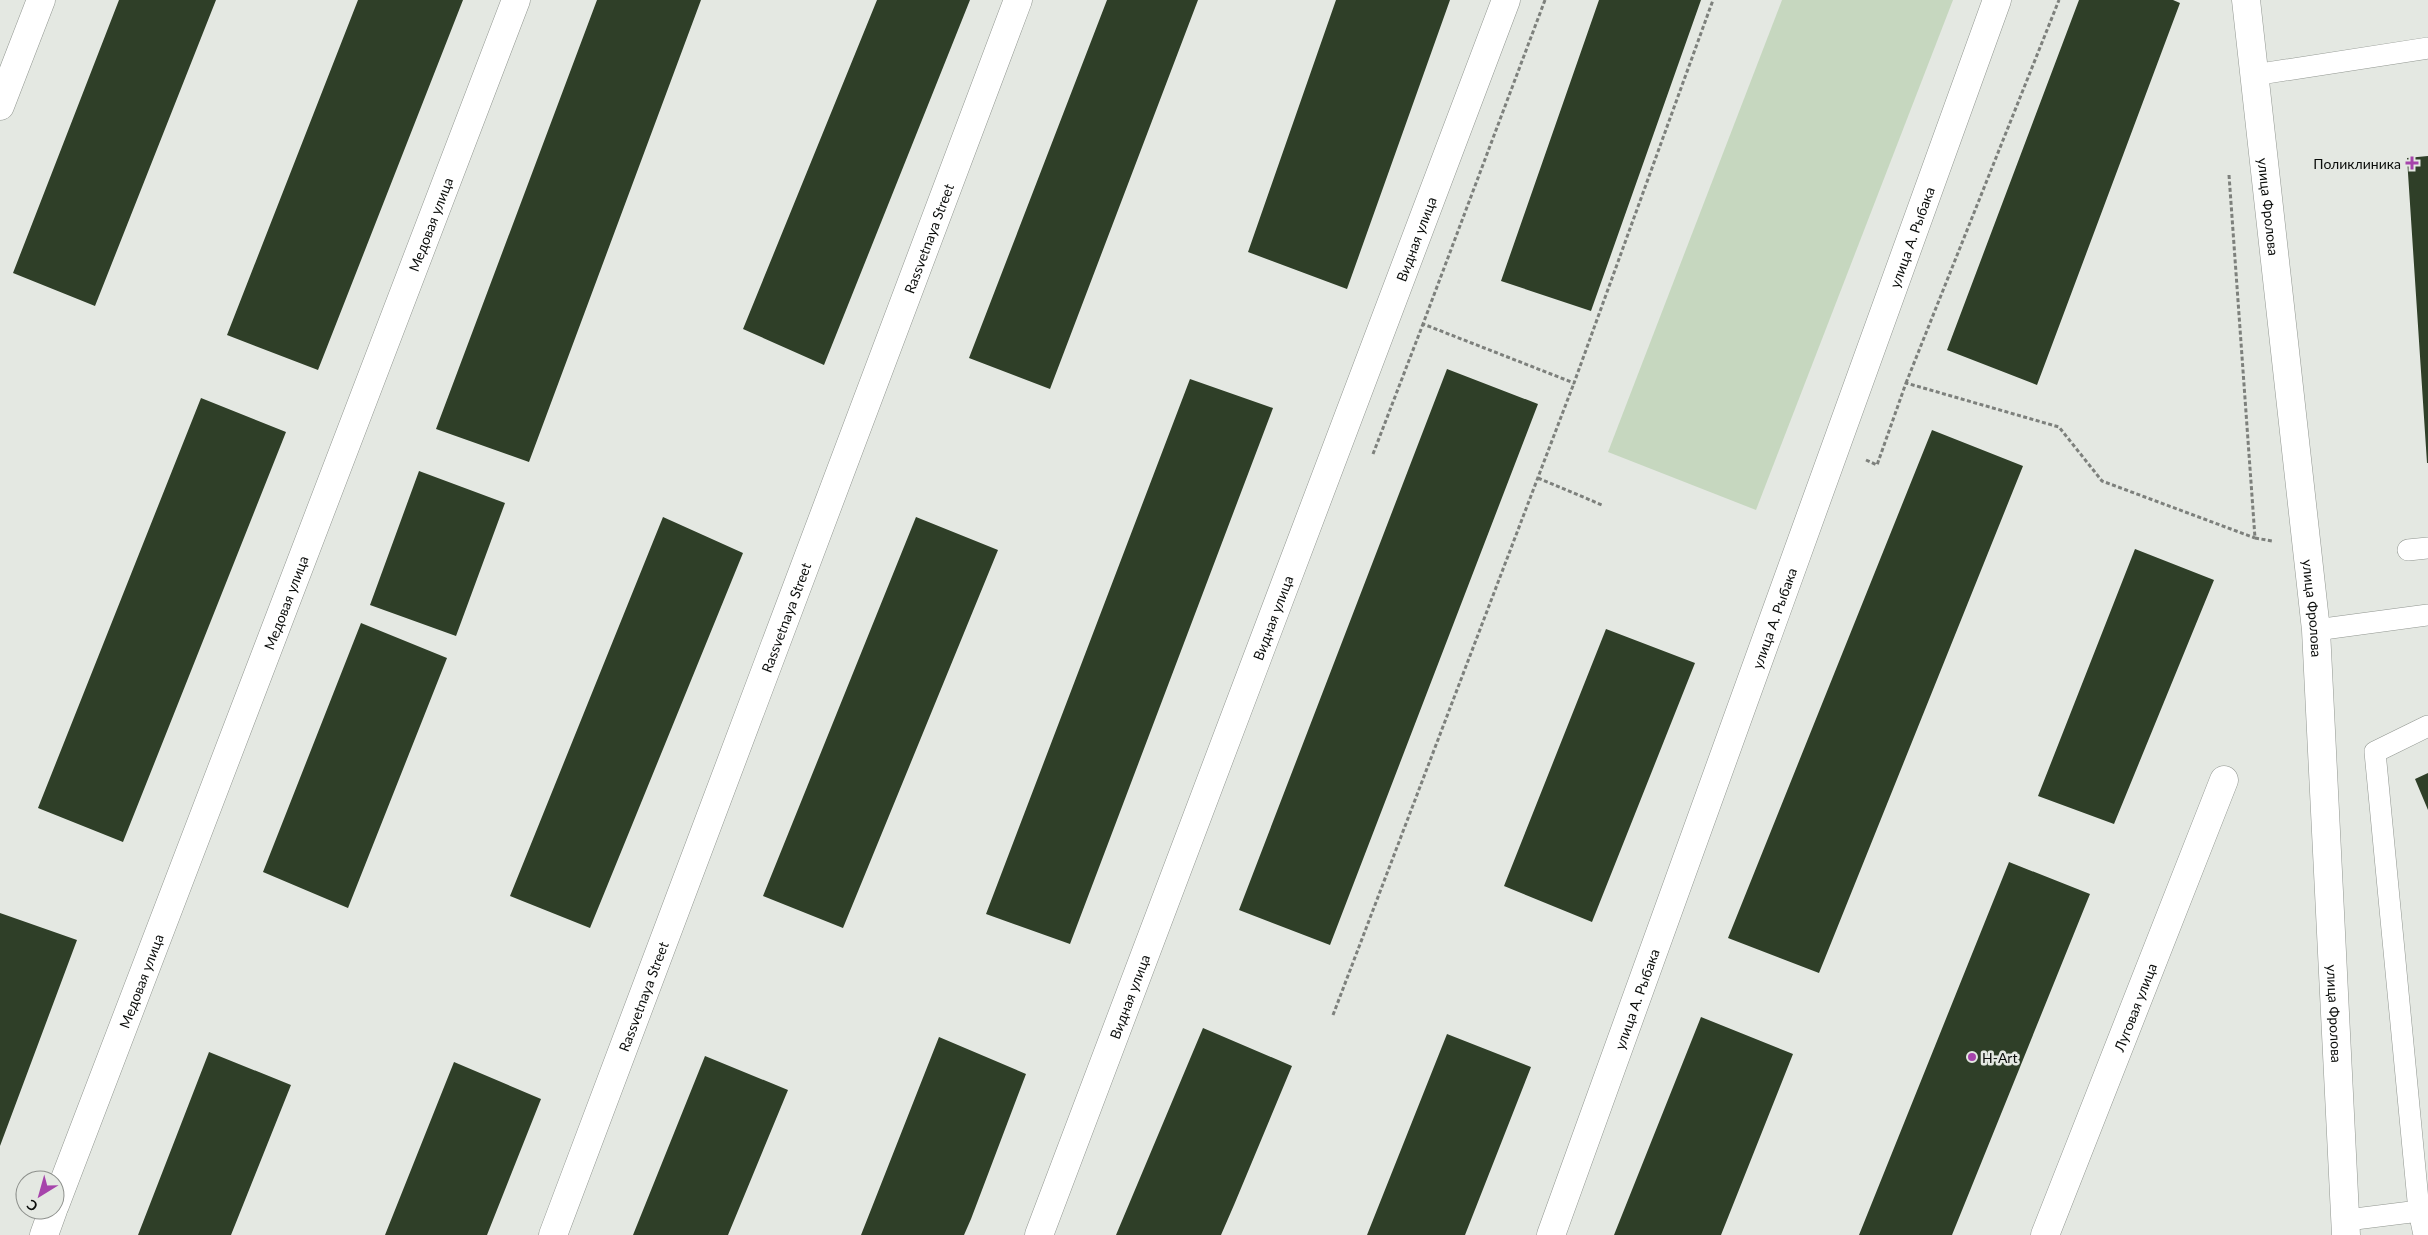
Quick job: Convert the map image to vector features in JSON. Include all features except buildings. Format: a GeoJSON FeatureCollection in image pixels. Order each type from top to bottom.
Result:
{"type":"FeatureCollection","features":[{"type":"Feature","properties":{"kind":"street"},"geometry":{"type":"LineString","coordinates":[[0,106],[41,0]]}},
{"type":"Feature","properties":{"kind":"street","name":"Медовая улица"},"geometry":{"type":"LineString","coordinates":[[65,1179],[516,0]]}},
{"type":"Feature","properties":{"kind":"street","name":"Rassvetnaya Street"},"geometry":{"type":"LineString","coordinates":[[553,1235],[1018,0]]}},
{"type":"Feature","properties":{"kind":"street","name":"Видная улица"},"geometry":{"type":"LineString","coordinates":[[1039,1235],[1506,0]]}},
{"type":"Feature","properties":{"kind":"street","name":"улица А. Рыбака"},"geometry":{"type":"LineString","coordinates":[[1551,1235],[1996,0]]}},
{"type":"Feature","properties":{"kind":"street","name":"улица Фролова"},"geometry":{"type":"LineString","coordinates":[[2246,0],[2316,630],[2347,1227]]}},
{"type":"Feature","properties":{"kind":"street","name":"Луговая улица"},"geometry":{"type":"LineString","coordinates":[[2045,1235],[2224,780]]}},
{"type":"Feature","properties":{"kind":"street"},"geometry":{"type":"LineString","coordinates":[[44,1235],[49,1220]]}},
{"type":"Feature","properties":{"kind":"lane"},"geometry":{"type":"LineString","coordinates":[[2254,75],[2428,48]]}},
{"type":"Feature","properties":{"kind":"lane"},"geometry":{"type":"LineString","coordinates":[[2316,630],[2428,615]]}},
{"type":"Feature","properties":{"kind":"lane"},"geometry":{"type":"LineString","coordinates":[[2424,1235],[2419,1211],[2375,752],[2428,726]]}},
{"type":"Feature","properties":{"kind":"lane"},"geometry":{"type":"LineString","coordinates":[[2347,1227],[2419,1211]]}},
{"type":"Feature","properties":{"kind":"path"},"geometry":{"type":"LineString","coordinates":[[1545,0],[1423,324],[1574,383]]}},
{"type":"Feature","properties":{"kind":"path"},"geometry":{"type":"LineString","coordinates":[[1333,1015],[1574,383],[1713,0]]}},
{"type":"Feature","properties":{"kind":"path"},"geometry":{"type":"LineString","coordinates":[[1835,449],[1878,465],[1906,383],[2059,0]]}},
{"type":"Feature","properties":{"kind":"path"},"geometry":{"type":"LineString","coordinates":[[2229,170],[2255,538]]}},
{"type":"Feature","properties":{"kind":"path"},"geometry":{"type":"LineString","coordinates":[[1906,383],[2059,427],[2102,481],[2255,538],[2307,547]]}},
{"type":"Feature","properties":{"kind":"path"},"geometry":{"type":"LineString","coordinates":[[1538,478],[1602,505]]}},
{"type":"Feature","properties":{"kind":"green space"},"geometry":{"type":"Polygon","coordinates":[[[1782,0],[1953,0],[1756,510],[1608,452],[1782,0]]]}},
{"type":"Feature","properties":{"kind":"place","name":"Поликлиника"},"geometry":{"type":"Point","coordinates":[2412,163]}},
{"type":"Feature","properties":{"kind":"place","name":"H-Art"},"geometry":{"type":"Point","coordinates":[1972,1057]}}]}
